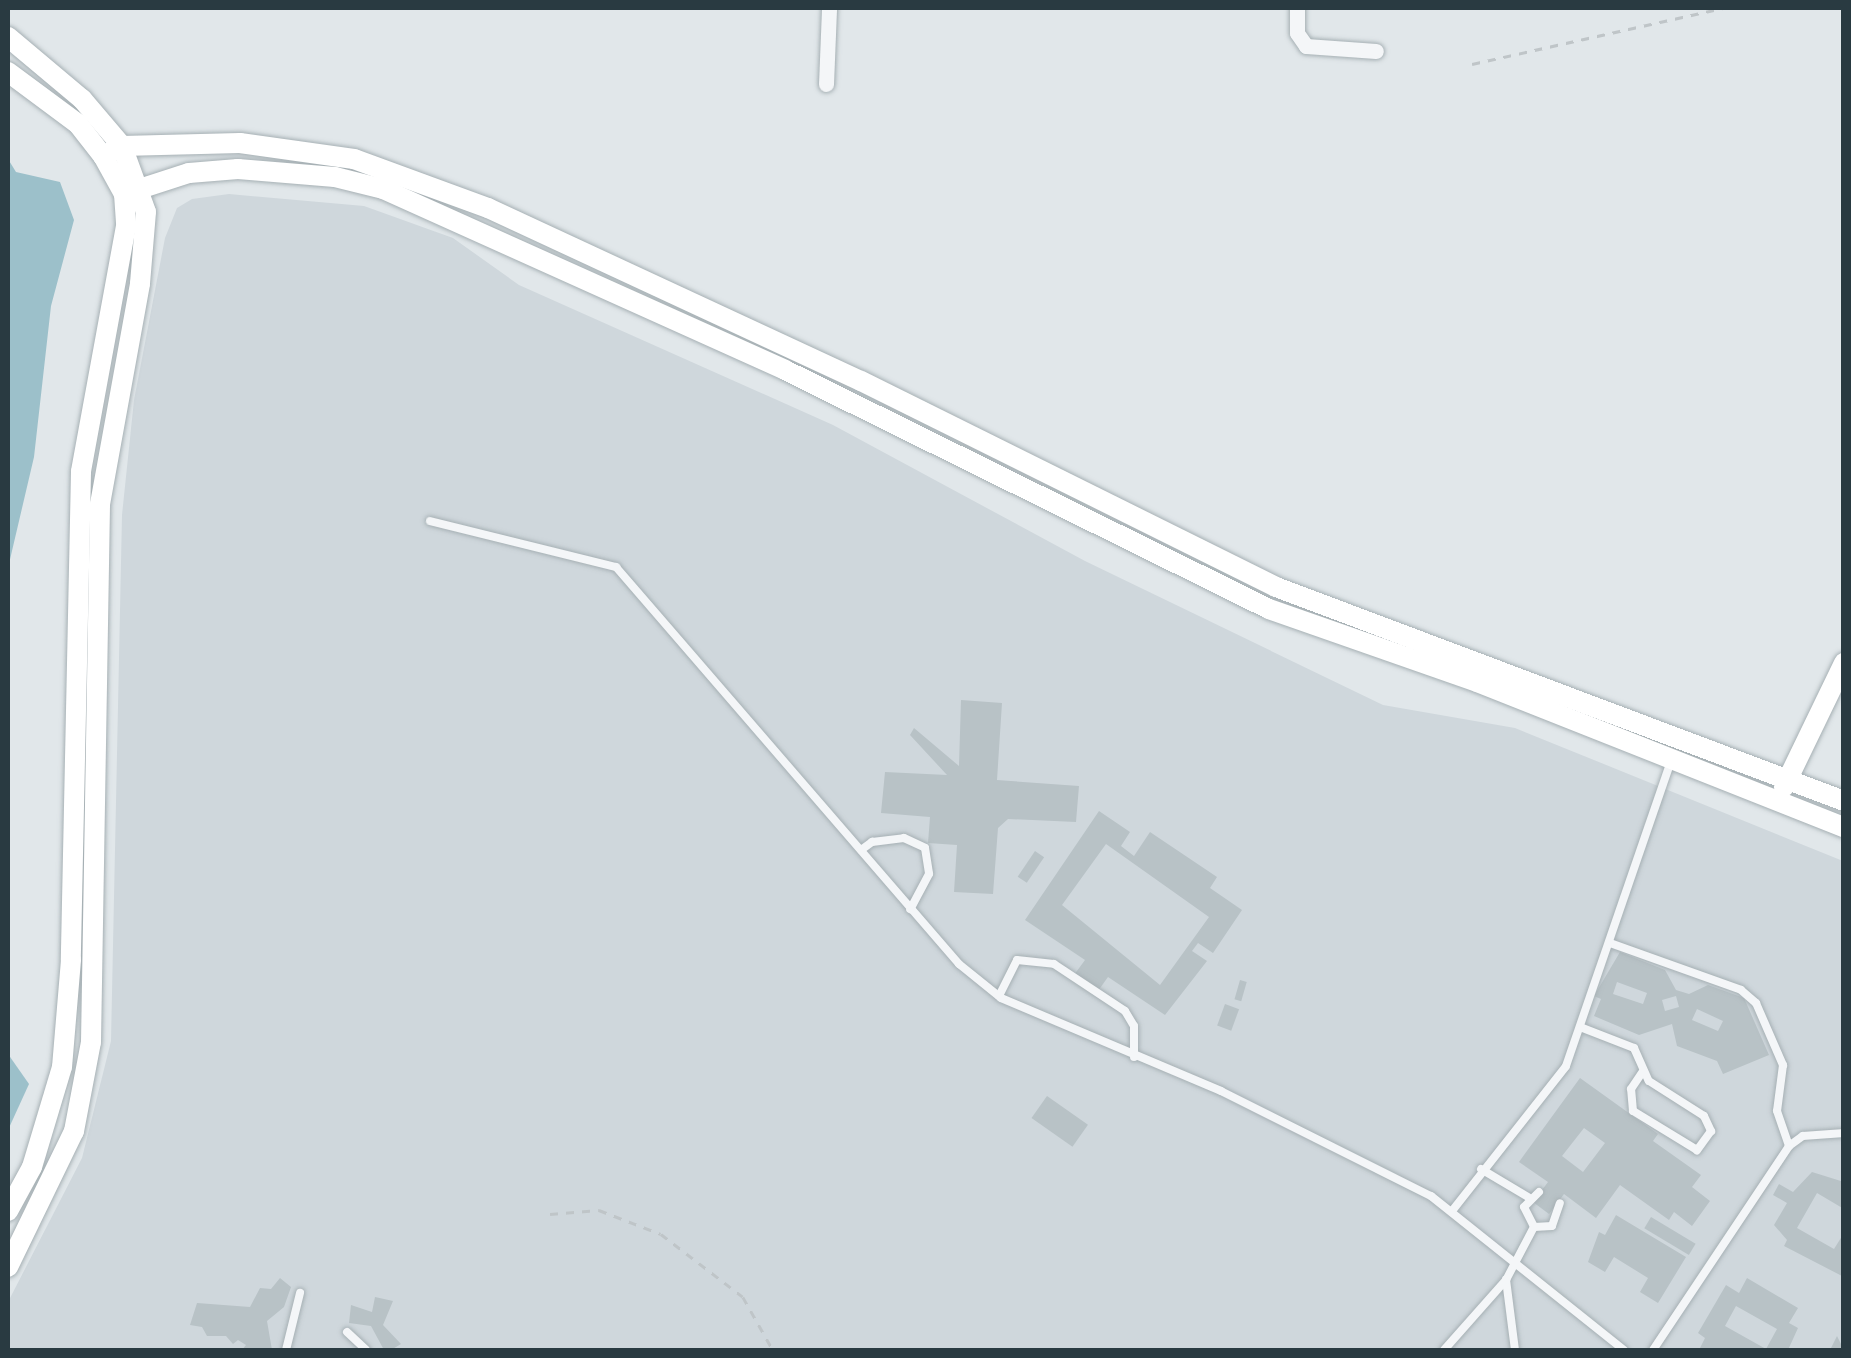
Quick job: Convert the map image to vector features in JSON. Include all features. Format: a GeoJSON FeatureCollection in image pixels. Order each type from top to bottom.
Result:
{"type":"FeatureCollection","features":[{"type":"Feature","properties":{"kind":"street"},"geometry":{"type":"LineString","coordinates":[[826,84],[830,8]]}},
{"type":"Feature","properties":{"kind":"street"},"geometry":{"type":"LineString","coordinates":[[1297,8],[1298,33],[1306,46],[1376,50]]}},
{"type":"Feature","properties":{"kind":"street"},"geometry":{"type":"LineString","coordinates":[[8,36],[82,98],[146,212],[140,284],[100,505],[91,1042],[74,1130],[8,1266]]}},
{"type":"Feature","properties":{"kind":"street"},"geometry":{"type":"LineString","coordinates":[[8,72],[112,151],[240,143],[354,159],[488,208],[862,382],[1276,587],[1844,800]]}},
{"type":"Feature","properties":{"kind":"street"},"geometry":{"type":"LineString","coordinates":[[133,191],[189,173],[238,169],[335,177],[383,189],[786,370],[1269,609],[1844,827]]}},
{"type":"Feature","properties":{"kind":"street"},"geometry":{"type":"LineString","coordinates":[[8,1212],[32,1167],[62,1066],[71,960],[81,472],[133,191]]}},
{"type":"Feature","properties":{"kind":"street"},"geometry":{"type":"LineString","coordinates":[[1778,801],[1844,663]]}},
{"type":"Feature","properties":{"kind":"lane"},"geometry":{"type":"LineString","coordinates":[[430,521],[616,567],[959,964],[998,996],[1342,1147],[1452,1211],[1624,1350]]}},
{"type":"Feature","properties":{"kind":"lane"},"geometry":{"type":"LineString","coordinates":[[1452,1211],[1481,1168],[1554,1086],[1580,1027],[1672,759]]}},
{"type":"Feature","properties":{"kind":"lane"},"geometry":{"type":"LineString","coordinates":[[861,850],[872,842],[904,838],[924,848],[929,874],[910,908]]}},
{"type":"Feature","properties":{"kind":"lane"},"geometry":{"type":"LineString","coordinates":[[1610,943],[1740,990],[1756,1003],[1783,1065],[1776,1111],[1789,1146]]}},
{"type":"Feature","properties":{"kind":"lane"},"geometry":{"type":"LineString","coordinates":[[998,996],[1018,960],[1054,964],[1125,1011],[1134,1026],[1134,1057]]}},
{"type":"Feature","properties":{"kind":"lane"},"geometry":{"type":"LineString","coordinates":[[1580,1027],[1634,1048],[1644,1071],[1712,1125],[1698,1150],[1633,1111],[1631,1089],[1644,1071]]}},
{"type":"Feature","properties":{"kind":"lane"},"geometry":{"type":"LineString","coordinates":[[1653,1350],[1789,1146],[1803,1136],[1844,1133]]}},
{"type":"Feature","properties":{"kind":"lane"},"geometry":{"type":"LineString","coordinates":[[1481,1168],[1528,1197]]}},
{"type":"Feature","properties":{"kind":"lane"},"geometry":{"type":"LineString","coordinates":[[1534,1226],[1524,1213],[1528,1197],[1538,1192]]}},
{"type":"Feature","properties":{"kind":"lane"},"geometry":{"type":"LineString","coordinates":[[1534,1226],[1557,1222],[1560,1203]]}},
{"type":"Feature","properties":{"kind":"lane"},"geometry":{"type":"LineString","coordinates":[[1444,1350],[1506,1280],[1534,1226]]}},
{"type":"Feature","properties":{"kind":"lane"},"geometry":{"type":"LineString","coordinates":[[1506,1280],[1515,1350]]}},
{"type":"Feature","properties":{"kind":"lane"},"geometry":{"type":"LineString","coordinates":[[286,1350],[300,1293]]}},
{"type":"Feature","properties":{"kind":"lane"},"geometry":{"type":"LineString","coordinates":[[347,1332],[366,1350]]}},
{"type":"Feature","properties":{"kind":"path"},"geometry":{"type":"LineString","coordinates":[[1472,64],[1723,8]]}},
{"type":"Feature","properties":{"kind":"path"},"geometry":{"type":"LineString","coordinates":[[550,1214],[599,1210],[661,1234],[742,1297],[773,1350]]}},
{"type":"Feature","properties":{"kind":"shaded area"},"geometry":{"type":"Polygon","coordinates":[[[229,194],[364,206],[453,238],[519,285],[833,425],[1085,561],[1383,705],[1515,728],[1843,861],[1843,1350],[8,1350],[8,1302],[82,1158],[111,1041],[122,515],[134,400],[165,238],[177,208],[192,199],[229,194]]]}},
{"type":"Feature","properties":{"kind":"water"},"geometry":{"type":"Polygon","coordinates":[[[8,159],[16,172],[60,182],[74,220],[51,306],[34,457],[8,568],[8,159]]]}},
{"type":"Feature","properties":{"kind":"water"},"geometry":{"type":"Polygon","coordinates":[[[8,1054],[29,1084],[8,1130],[8,1054]]]}},
{"type":"Feature","properties":{"kind":"building"},"geometry":{"type":"Polygon","coordinates":[[[961,700],[1002,703],[997,780],[1079,786],[1076,822],[1008,819],[998,828],[993,894],[954,892],[957,845],[928,843],[930,817],[881,813],[885,772],[947,775],[910,735],[914,728],[959,766],[961,700]]]}},
{"type":"Feature","properties":{"kind":"building"},"geometry":{"type":"Polygon","coordinates":[[[1099,811],[1130,832],[1121,846],[1134,856],[1150,832],[1217,877],[1210,888],[1242,910],[1213,953],[1198,943],[1192,951],[1207,961],[1165,1015],[1108,977],[1098,991],[1074,975],[1085,960],[1025,920],[1099,811]],[[1106,844],[1062,905],[1160,985],[1209,917],[1106,844]]]}},
{"type":"Feature","properties":{"kind":"building"},"geometry":{"type":"Polygon","coordinates":[[[1035,851],[1044,857],[1027,883],[1018,877],[1035,851]]]}},
{"type":"Feature","properties":{"kind":"building"},"geometry":{"type":"Polygon","coordinates":[[[1620,952],[1665,970],[1676,990],[1689,994],[1708,985],[1744,998],[1769,1055],[1723,1074],[1717,1061],[1677,1046],[1672,1024],[1639,1035],[1594,1016],[1601,999],[1594,996],[1620,952]],[[1617,982],[1613,994],[1643,1004],[1647,993],[1617,982]],[[1676,996],[1662,1000],[1665,1011],[1679,1007],[1676,996]],[[1697,1009],[1692,1020],[1718,1031],[1723,1021],[1697,1009]]]}},
{"type":"Feature","properties":{"kind":"building"},"geometry":{"type":"Polygon","coordinates":[[[1240,980],[1247,982],[1241,1001],[1234,999],[1240,980]]]}},
{"type":"Feature","properties":{"kind":"building"},"geometry":{"type":"Polygon","coordinates":[[[1225,1004],[1239,1009],[1231,1031],[1217,1026],[1225,1004]]]}},
{"type":"Feature","properties":{"kind":"building"},"geometry":{"type":"Polygon","coordinates":[[[1580,1078],[1658,1134],[1653,1141],[1701,1175],[1692,1187],[1710,1201],[1692,1226],[1674,1212],[1669,1220],[1620,1185],[1596,1218],[1564,1194],[1549,1214],[1533,1202],[1548,1182],[1519,1162],[1580,1078]],[[1584,1128],[1562,1156],[1583,1172],[1605,1143],[1584,1128]]]}},
{"type":"Feature","properties":{"kind":"building"},"geometry":{"type":"Polygon","coordinates":[[[1047,1096],[1088,1125],[1072,1147],[1032,1118],[1047,1096]]]}},
{"type":"Feature","properties":{"kind":"building"},"geometry":{"type":"Polygon","coordinates":[[[1812,1172],[1844,1182],[1844,1209],[1817,1193],[1797,1228],[1834,1249],[1844,1233],[1842,1276],[1784,1246],[1787,1240],[1774,1225],[1787,1203],[1773,1195],[1779,1184],[1793,1192],[1812,1172]]]}},
{"type":"Feature","properties":{"kind":"building"},"geometry":{"type":"Polygon","coordinates":[[[1616,1215],[1686,1257],[1658,1303],[1640,1292],[1648,1278],[1614,1257],[1605,1272],[1588,1262],[1599,1232],[1605,1235],[1616,1215]]]}},
{"type":"Feature","properties":{"kind":"building"},"geometry":{"type":"Polygon","coordinates":[[[1651,1217],[1696,1244],[1689,1255],[1644,1228],[1651,1217]]]}},
{"type":"Feature","properties":{"kind":"building"},"geometry":{"type":"Polygon","coordinates":[[[280,1278],[291,1287],[284,1307],[267,1321],[272,1350],[242,1350],[246,1345],[238,1340],[233,1344],[226,1336],[207,1336],[202,1327],[190,1325],[197,1303],[250,1307],[260,1288],[271,1289],[280,1278]]]}},
{"type":"Feature","properties":{"kind":"building"},"geometry":{"type":"Polygon","coordinates":[[[1747,1278],[1798,1308],[1789,1323],[1798,1328],[1788,1350],[1700,1348],[1705,1338],[1698,1333],[1726,1285],[1739,1293],[1747,1278]],[[1736,1306],[1725,1326],[1766,1349],[1777,1329],[1736,1306]]]}},
{"type":"Feature","properties":{"kind":"building"},"geometry":{"type":"Polygon","coordinates":[[[375,1297],[393,1301],[383,1325],[401,1344],[391,1350],[384,1350],[371,1326],[349,1323],[351,1305],[372,1312],[375,1297]]]}},
{"type":"Feature","properties":{"kind":"building"},"geometry":{"type":"Polygon","coordinates":[[[1837,1336],[1844,1350],[1830,1350],[1837,1336]]]}}]}
